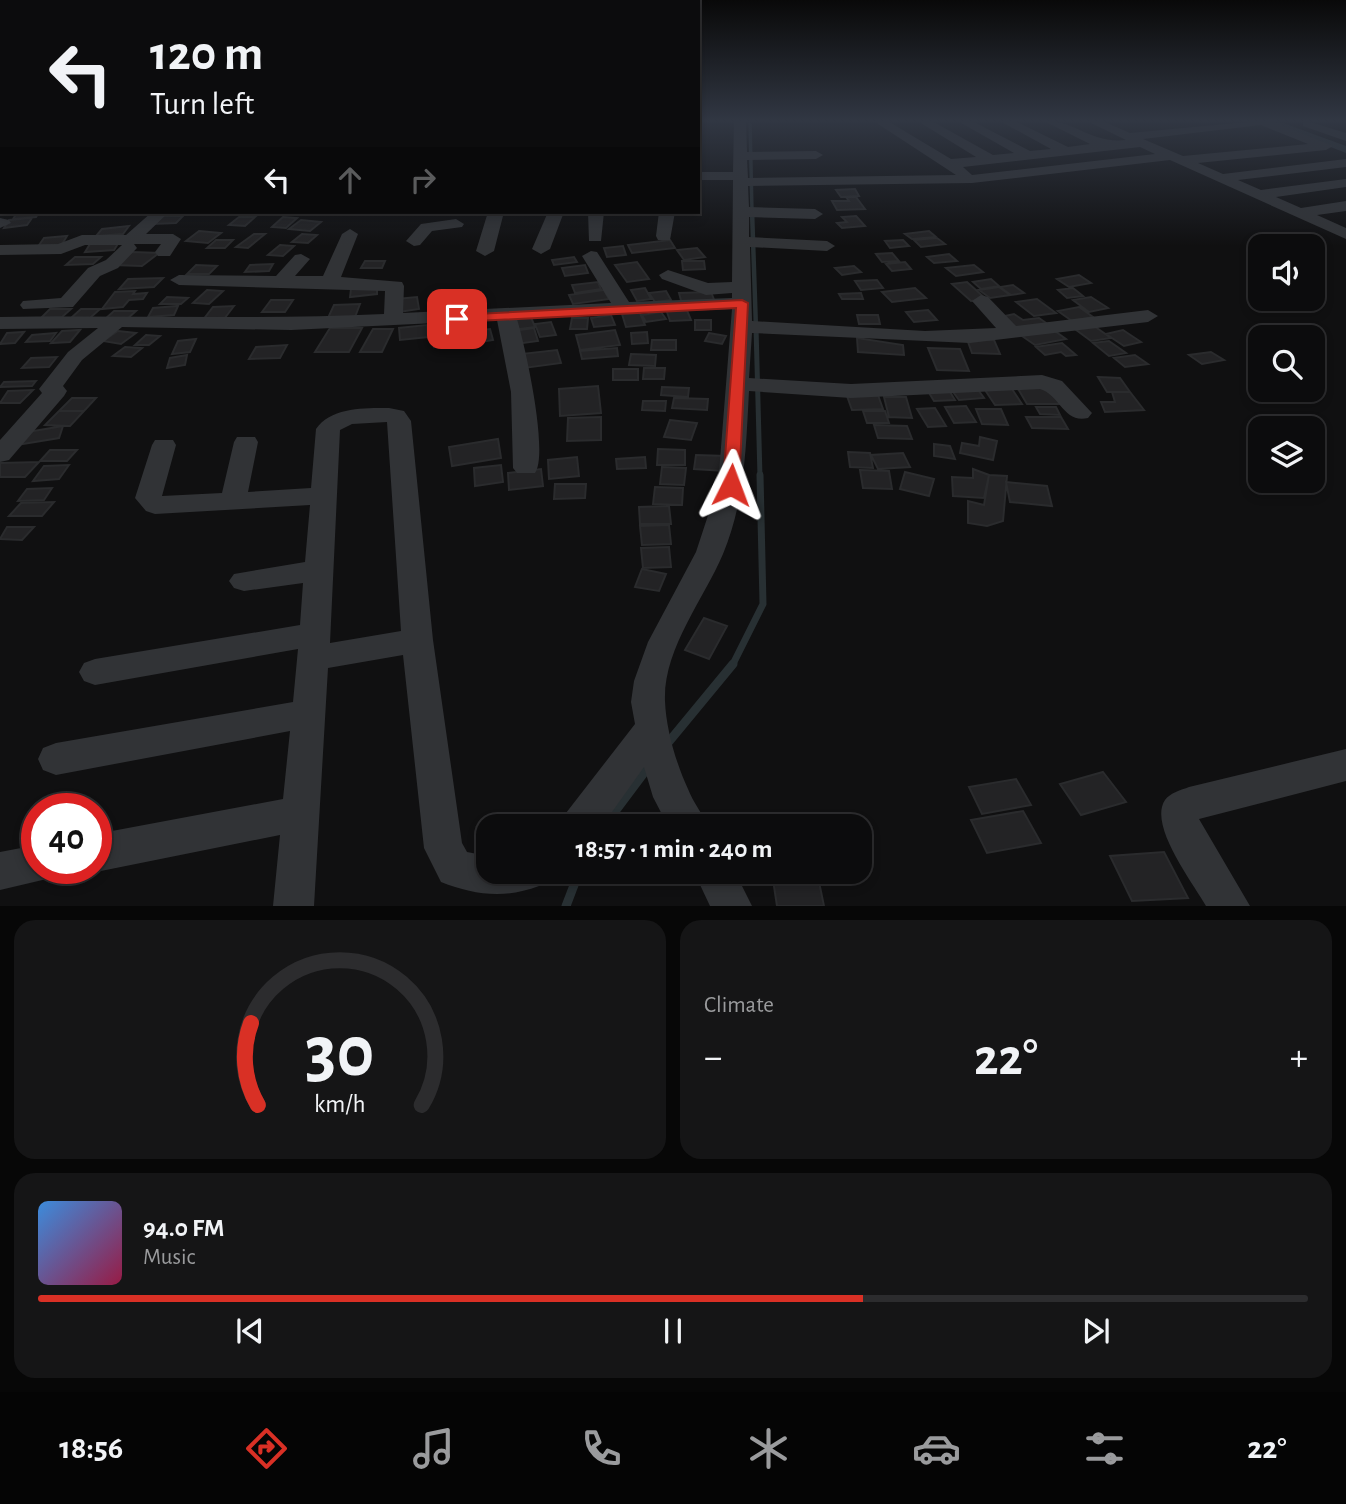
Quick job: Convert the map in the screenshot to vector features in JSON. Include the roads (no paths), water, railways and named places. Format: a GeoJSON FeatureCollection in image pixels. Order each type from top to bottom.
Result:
{"type":"FeatureCollection","features":[{"type":"Feature","properties":{"kind":"street"},"geometry":{"type":"LineString","coordinates":[[680,811],[654,740],[648,702],[650,681],[664,642],[710,551],[731,485],[743,385],[751,241],[751,212],[744,162]]}},
{"type":"Feature","properties":{"kind":"street"},"geometry":{"type":"LineString","coordinates":[[700,176],[776,162]]}},
{"type":"Feature","properties":{"kind":"street"},"geometry":{"type":"LineString","coordinates":[[945,162],[972,179]]}},
{"type":"Feature","properties":{"kind":"street"},"geometry":{"type":"LineString","coordinates":[[948,164],[962,162]]}},
{"type":"Feature","properties":{"kind":"street"},"geometry":{"type":"LineString","coordinates":[[745,168],[768,183],[972,179],[1135,162]]}},
{"type":"Feature","properties":{"kind":"street"},"geometry":{"type":"LineString","coordinates":[[1187,162],[1344,232]]}},
{"type":"Feature","properties":{"kind":"street"},"geometry":{"type":"LineString","coordinates":[[1222,178],[1346,163]]}},
{"type":"Feature","properties":{"kind":"street"},"geometry":{"type":"LineString","coordinates":[[1259,195],[1346,183]]}},
{"type":"Feature","properties":{"kind":"street"},"geometry":{"type":"LineString","coordinates":[[1299,213],[1346,206]]}},
{"type":"Feature","properties":{"kind":"street"},"geometry":{"type":"LineString","coordinates":[[751,212],[815,214]]}},
{"type":"Feature","properties":{"kind":"street"},"geometry":{"type":"LineString","coordinates":[[3,323],[18,308],[24,306],[66,303],[93,273],[115,262],[129,243],[159,214]]}},
{"type":"Feature","properties":{"kind":"street"},"geometry":{"type":"LineString","coordinates":[[485,251],[495,214]]}},
{"type":"Feature","properties":{"kind":"street"},"geometry":{"type":"LineString","coordinates":[[541,249],[555,214]]}},
{"type":"Feature","properties":{"kind":"street"},"geometry":{"type":"LineString","coordinates":[[595,237],[596,214]]}},
{"type":"Feature","properties":{"kind":"street"},"geometry":{"type":"LineString","coordinates":[[664,236],[667,214]]}},
{"type":"Feature","properties":{"kind":"street"},"geometry":{"type":"LineString","coordinates":[[414,241],[427,228],[456,225]]}},
{"type":"Feature","properties":{"kind":"street"},"geometry":{"type":"LineString","coordinates":[[330,282],[350,234]]}},
{"type":"Feature","properties":{"kind":"street"},"geometry":{"type":"LineString","coordinates":[[0,250],[61,249],[79,241],[129,243],[173,239],[164,252]]}},
{"type":"Feature","properties":{"kind":"street"},"geometry":{"type":"LineString","coordinates":[[751,241],[827,246]]}},
{"type":"Feature","properties":{"kind":"street"},"geometry":{"type":"LineString","coordinates":[[591,256],[624,309]]}},
{"type":"Feature","properties":{"kind":"street"},"geometry":{"type":"LineString","coordinates":[[281,281],[301,259]]}},
{"type":"Feature","properties":{"kind":"street"},"geometry":{"type":"LineString","coordinates":[[668,275],[715,290],[748,313]]}},
{"type":"Feature","properties":{"kind":"street"},"geometry":{"type":"LineString","coordinates":[[179,280],[330,282],[395,286],[393,321]]}},
{"type":"Feature","properties":{"kind":"street"},"geometry":{"type":"LineString","coordinates":[[981,301],[1013,334]]}},
{"type":"Feature","properties":{"kind":"street"},"geometry":{"type":"LineString","coordinates":[[3,323],[118,321],[279,324],[506,317],[624,309],[748,313],[925,337],[1013,334],[1148,316]]}},
{"type":"Feature","properties":{"kind":"street"},"geometry":{"type":"LineString","coordinates":[[506,317],[516,346],[526,468]]}},
{"type":"Feature","properties":{"kind":"street"},"geometry":{"type":"LineString","coordinates":[[0,455],[56,391],[50,389],[75,356],[118,321]]}},
{"type":"Feature","properties":{"kind":"street"},"geometry":{"type":"LineString","coordinates":[[743,385],[851,391],[1042,382],[1054,386],[1080,413]]}},
{"type":"Feature","properties":{"kind":"street"},"geometry":{"type":"LineString","coordinates":[[293,905],[320,570],[328,429],[331,424],[396,415],[399,421],[417,640],[443,848],[456,868],[476,873]]}},
{"type":"Feature","properties":{"kind":"street"},"geometry":{"type":"LineString","coordinates":[[233,502],[246,442]]}},
{"type":"Feature","properties":{"kind":"street"},"geometry":{"type":"LineString","coordinates":[[164,445],[148,498],[150,503],[166,506],[325,496]]}},
{"type":"Feature","properties":{"kind":"street"},"geometry":{"type":"LineString","coordinates":[[244,581],[320,570]]}},
{"type":"Feature","properties":{"kind":"street"},"geometry":{"type":"LineString","coordinates":[[95,673],[314,646],[417,640]]}},
{"type":"Feature","properties":{"kind":"street"},"geometry":{"type":"LineString","coordinates":[[56,759],[309,713]]}},
{"type":"Feature","properties":{"kind":"street"},"geometry":{"type":"LineString","coordinates":[[589,814],[654,740]]}},
{"type":"Feature","properties":{"kind":"street"},"geometry":{"type":"LineString","coordinates":[[1230,905],[1182,830],[1179,811],[1189,803],[1346,765]]}},
{"type":"Feature","properties":{"kind":"street"},"geometry":{"type":"LineString","coordinates":[[112,850],[301,813]]}},
{"type":"Feature","properties":{"kind":"street"},"geometry":{"type":"LineString","coordinates":[[0,871],[21,867]]}},
{"type":"Feature","properties":{"kind":"street"},"geometry":{"type":"LineString","coordinates":[[721,884],[732,905]]}},
{"type":"Feature","properties":{"kind":"waterway"},"geometry":{"type":"LineString","coordinates":[[751,162],[752,212]]}},
{"type":"Feature","properties":{"kind":"waterway"},"geometry":{"type":"LineString","coordinates":[[752,210],[756,329]]}},
{"type":"Feature","properties":{"kind":"waterway"},"geometry":{"type":"LineString","coordinates":[[756,327],[760,477]]}},
{"type":"Feature","properties":{"kind":"waterway"},"geometry":{"type":"LineString","coordinates":[[733,664],[763,604],[760,475]]}},
{"type":"Feature","properties":{"kind":"waterway"},"geometry":{"type":"LineString","coordinates":[[667,744],[733,664]]}},
{"type":"Feature","properties":{"kind":"waterway"},"geometry":{"type":"LineString","coordinates":[[613,814],[649,766]]}},
{"type":"Feature","properties":{"kind":"waterway"},"geometry":{"type":"LineString","coordinates":[[566,906],[574,884]]}}]}
